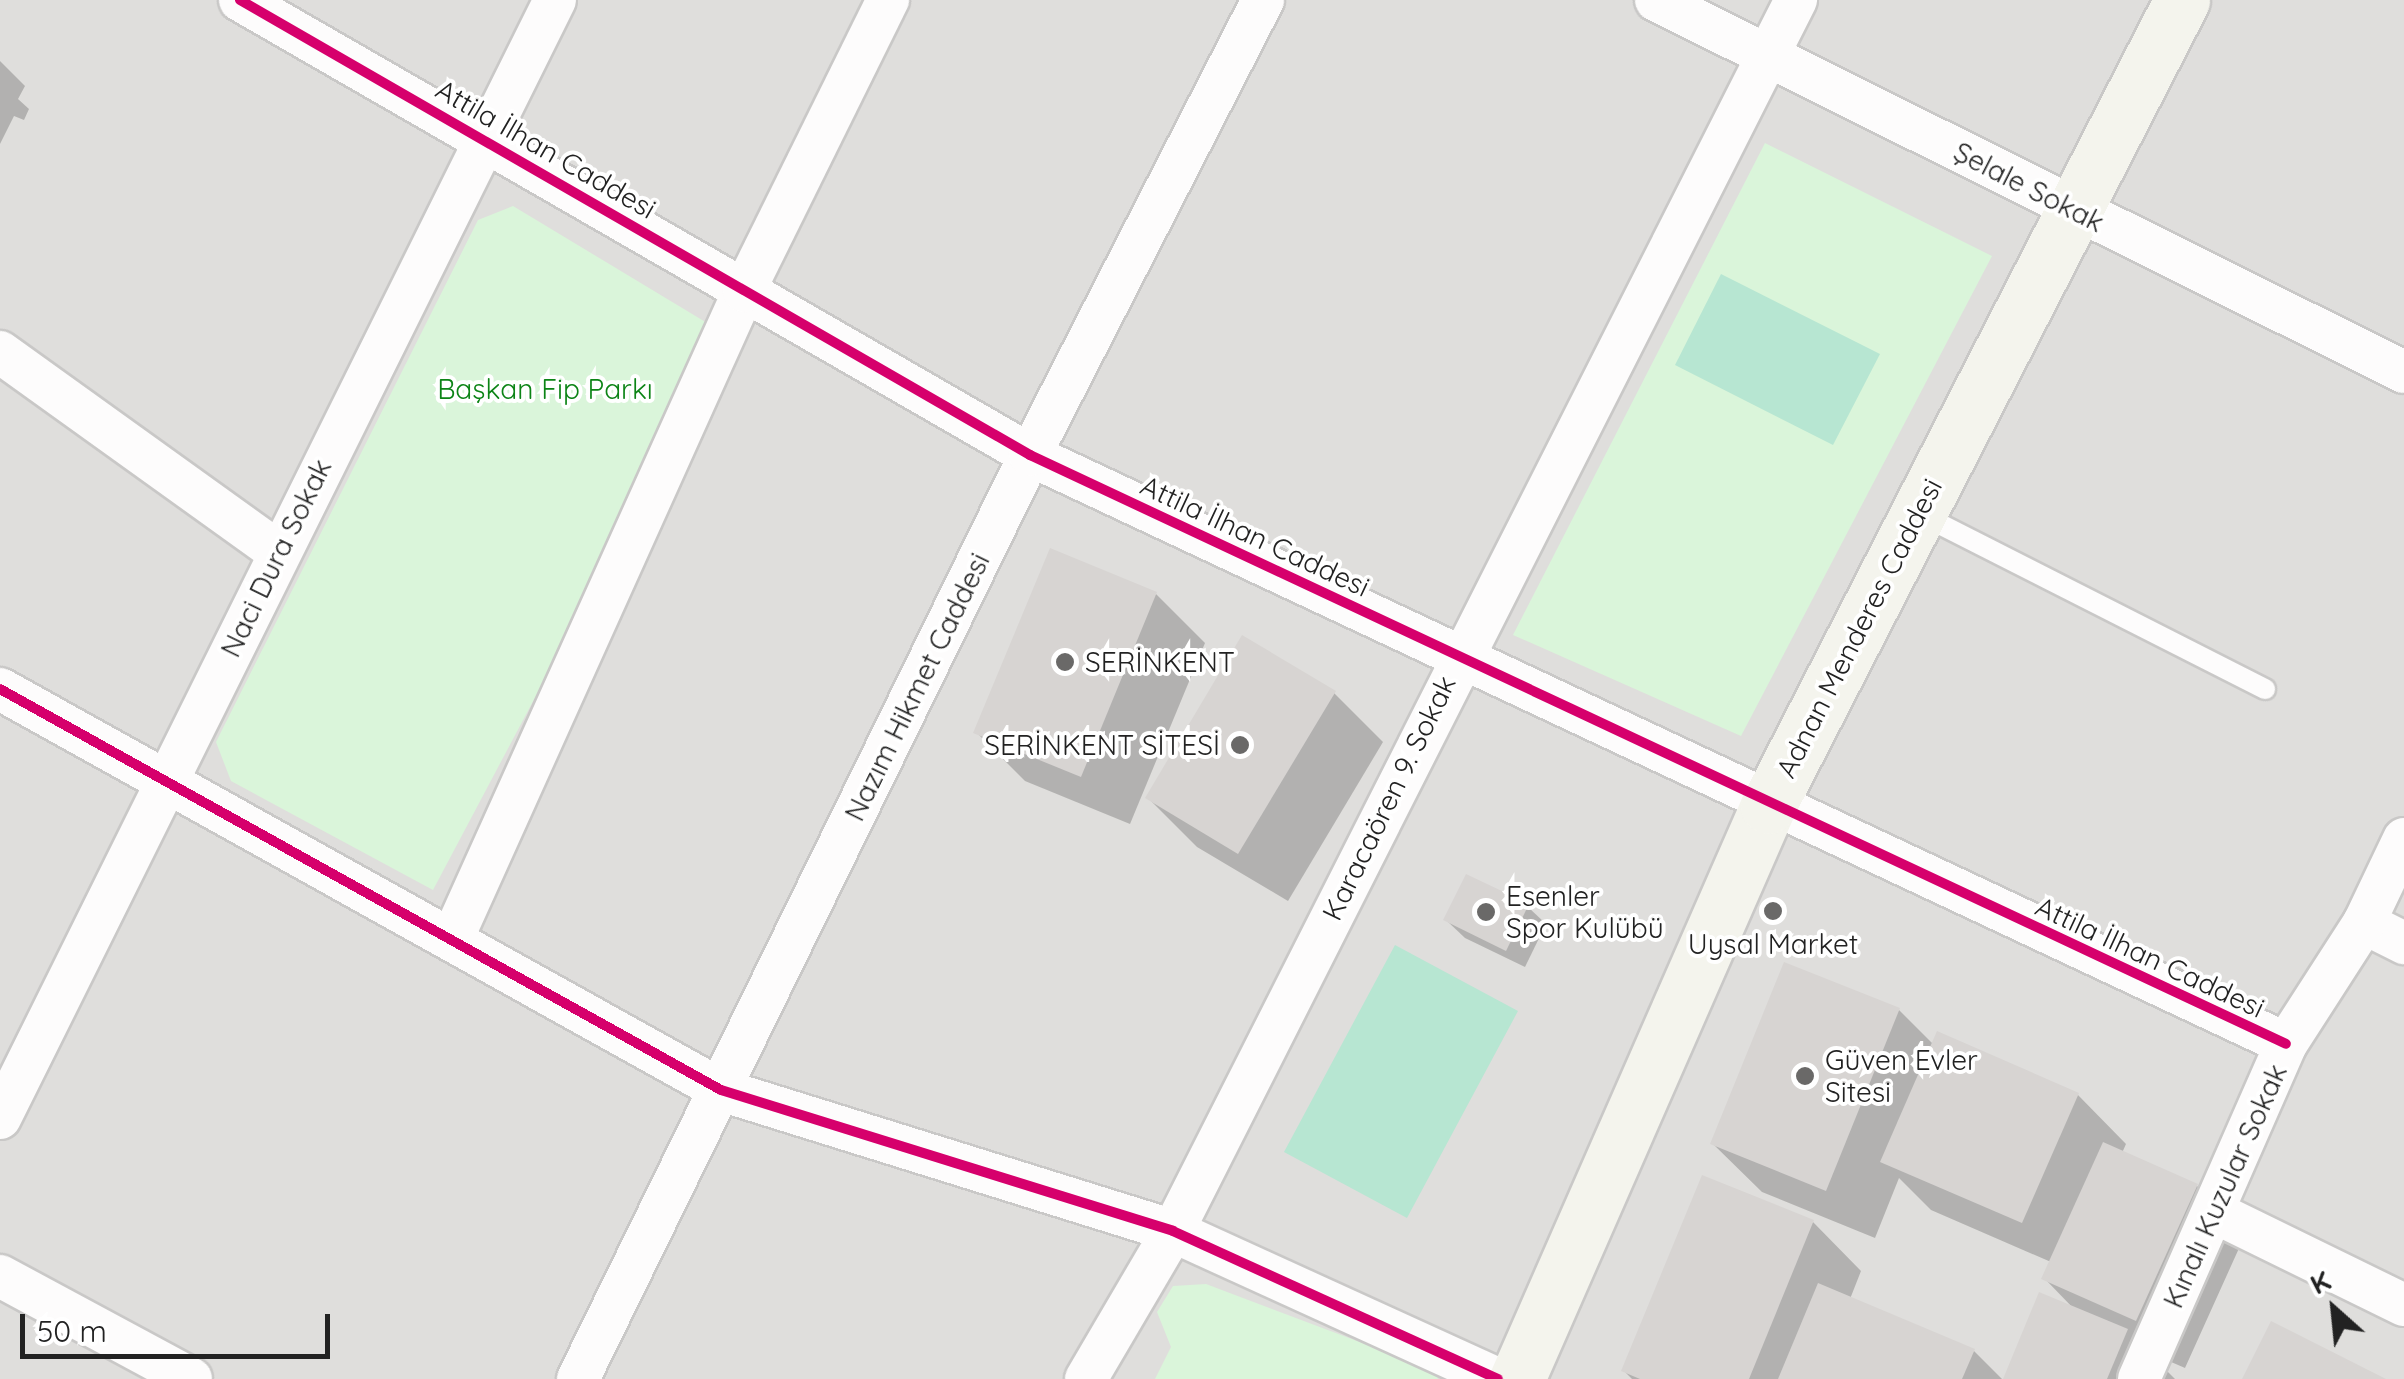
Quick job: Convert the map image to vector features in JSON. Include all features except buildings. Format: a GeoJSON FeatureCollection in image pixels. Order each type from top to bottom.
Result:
{"type":"FeatureCollection","features":[{"type":"Feature","properties":{"kind":"street","name":"Attila İlhan Caddesi"},"geometry":{"type":"LineString","coordinates":[[240,0],[486,138],[744,292],[1030,455],[1768,806],[2286,1044]]}},
{"type":"Feature","properties":{"kind":"street","name":"Naci Dura Sokak"},"geometry":{"type":"LineString","coordinates":[[0,1118],[555,0]]}},
{"type":"Feature","properties":{"kind":"street"},"geometry":{"type":"LineString","coordinates":[[453,937],[744,292],[888,0]]}},
{"type":"Feature","properties":{"kind":"street","name":"Nazım Hikmet Caddesi"},"geometry":{"type":"LineString","coordinates":[[578,1379],[1030,455],[1263,0]]}},
{"type":"Feature","properties":{"kind":"street","name":"Şelale Sokak"},"geometry":{"type":"LineString","coordinates":[[1656,0],[2404,372]]}},
{"type":"Feature","properties":{"kind":"street","name":"Karacaören 9. Sokak"},"geometry":{"type":"LineString","coordinates":[[1086,1379],[1173,1231],[1459,657],[1796,0]]}},
{"type":"Feature","properties":{"kind":"street","name":"Adnan Menderes Caddesi"},"geometry":{"type":"LineString","coordinates":[[1517,1379],[1768,806],[2182,0]]}},
{"type":"Feature","properties":{"kind":"street"},"geometry":{"type":"LineString","coordinates":[[0,352],[278,552]]}},
{"type":"Feature","properties":{"kind":"street"},"geometry":{"type":"LineString","coordinates":[[0,689],[453,937],[720,1090],[1173,1231],[1498,1379]]}},
{"type":"Feature","properties":{"kind":"street","name":"Kınalı Kuzular Sokak"},"geometry":{"type":"LineString","coordinates":[[2139,1379],[2216,1213],[2286,1044],[2364,923],[2404,839]]}},
{"type":"Feature","properties":{"kind":"street"},"geometry":{"type":"LineString","coordinates":[[2364,923],[2404,943]]}},
{"type":"Feature","properties":{"kind":"street"},"geometry":{"type":"LineString","coordinates":[[2216,1213],[2404,1305]]}},
{"type":"Feature","properties":{"kind":"street"},"geometry":{"type":"LineString","coordinates":[[0,1276],[191,1379]]}},
{"type":"Feature","properties":{"kind":"lane"},"geometry":{"type":"LineString","coordinates":[[1918,513],[2265,689]]}},
{"type":"Feature","properties":{"kind":"shaded area"},"geometry":{"type":"Polygon","coordinates":[[[0,0],[2404,0],[2404,1379],[0,1379],[0,0]]]}},
{"type":"Feature","properties":{"kind":"green space"},"geometry":{"type":"Polygon","coordinates":[[[1765,143],[1992,256],[1741,736],[1513,635],[1765,143]]]}},
{"type":"Feature","properties":{"kind":"green space","name":"Başkan Fip Parkı"},"geometry":{"type":"Polygon","coordinates":[[[513,206],[727,335],[433,890],[231,781],[216,742],[478,220],[513,206]]]}},
{"type":"Feature","properties":{"kind":"green space"},"geometry":{"type":"Polygon","coordinates":[[[1721,274],[1880,354],[1833,445],[1675,365],[1721,274]]]}},
{"type":"Feature","properties":{"kind":"green space"},"geometry":{"type":"Polygon","coordinates":[[[1395,945],[1518,1011],[1407,1218],[1284,1152],[1395,945]]]}},
{"type":"Feature","properties":{"kind":"green space"},"geometry":{"type":"Polygon","coordinates":[[[1206,1284],[1434,1370],[1438,1379],[1155,1379],[1171,1347],[1157,1312],[1173,1286],[1206,1284]]]}},
{"type":"Feature","properties":{"kind":"cycle path"},"geometry":{"type":"LineString","coordinates":[[240,0],[1030,455],[2286,1044]]}},
{"type":"Feature","properties":{"kind":"cycle path"},"geometry":{"type":"LineString","coordinates":[[0,689],[721,1090],[1173,1231],[1498,1379]]}},
{"type":"Feature","properties":{"kind":"place","name":"SERİNKENT"},"geometry":{"type":"Point","coordinates":[1065,662]}},
{"type":"Feature","properties":{"kind":"place","name":"SERİNKENT SİTESİ"},"geometry":{"type":"Point","coordinates":[1240,745]}},
{"type":"Feature","properties":{"kind":"place","name":"Uysal Market"},"geometry":{"type":"Point","coordinates":[1773,911]}},
{"type":"Feature","properties":{"kind":"place","name":"Esenler Spor Kulübü"},"geometry":{"type":"Point","coordinates":[1486,912]}},
{"type":"Feature","properties":{"kind":"place","name":"Güven Evler Sitesi"},"geometry":{"type":"Point","coordinates":[1805,1076]}}]}
